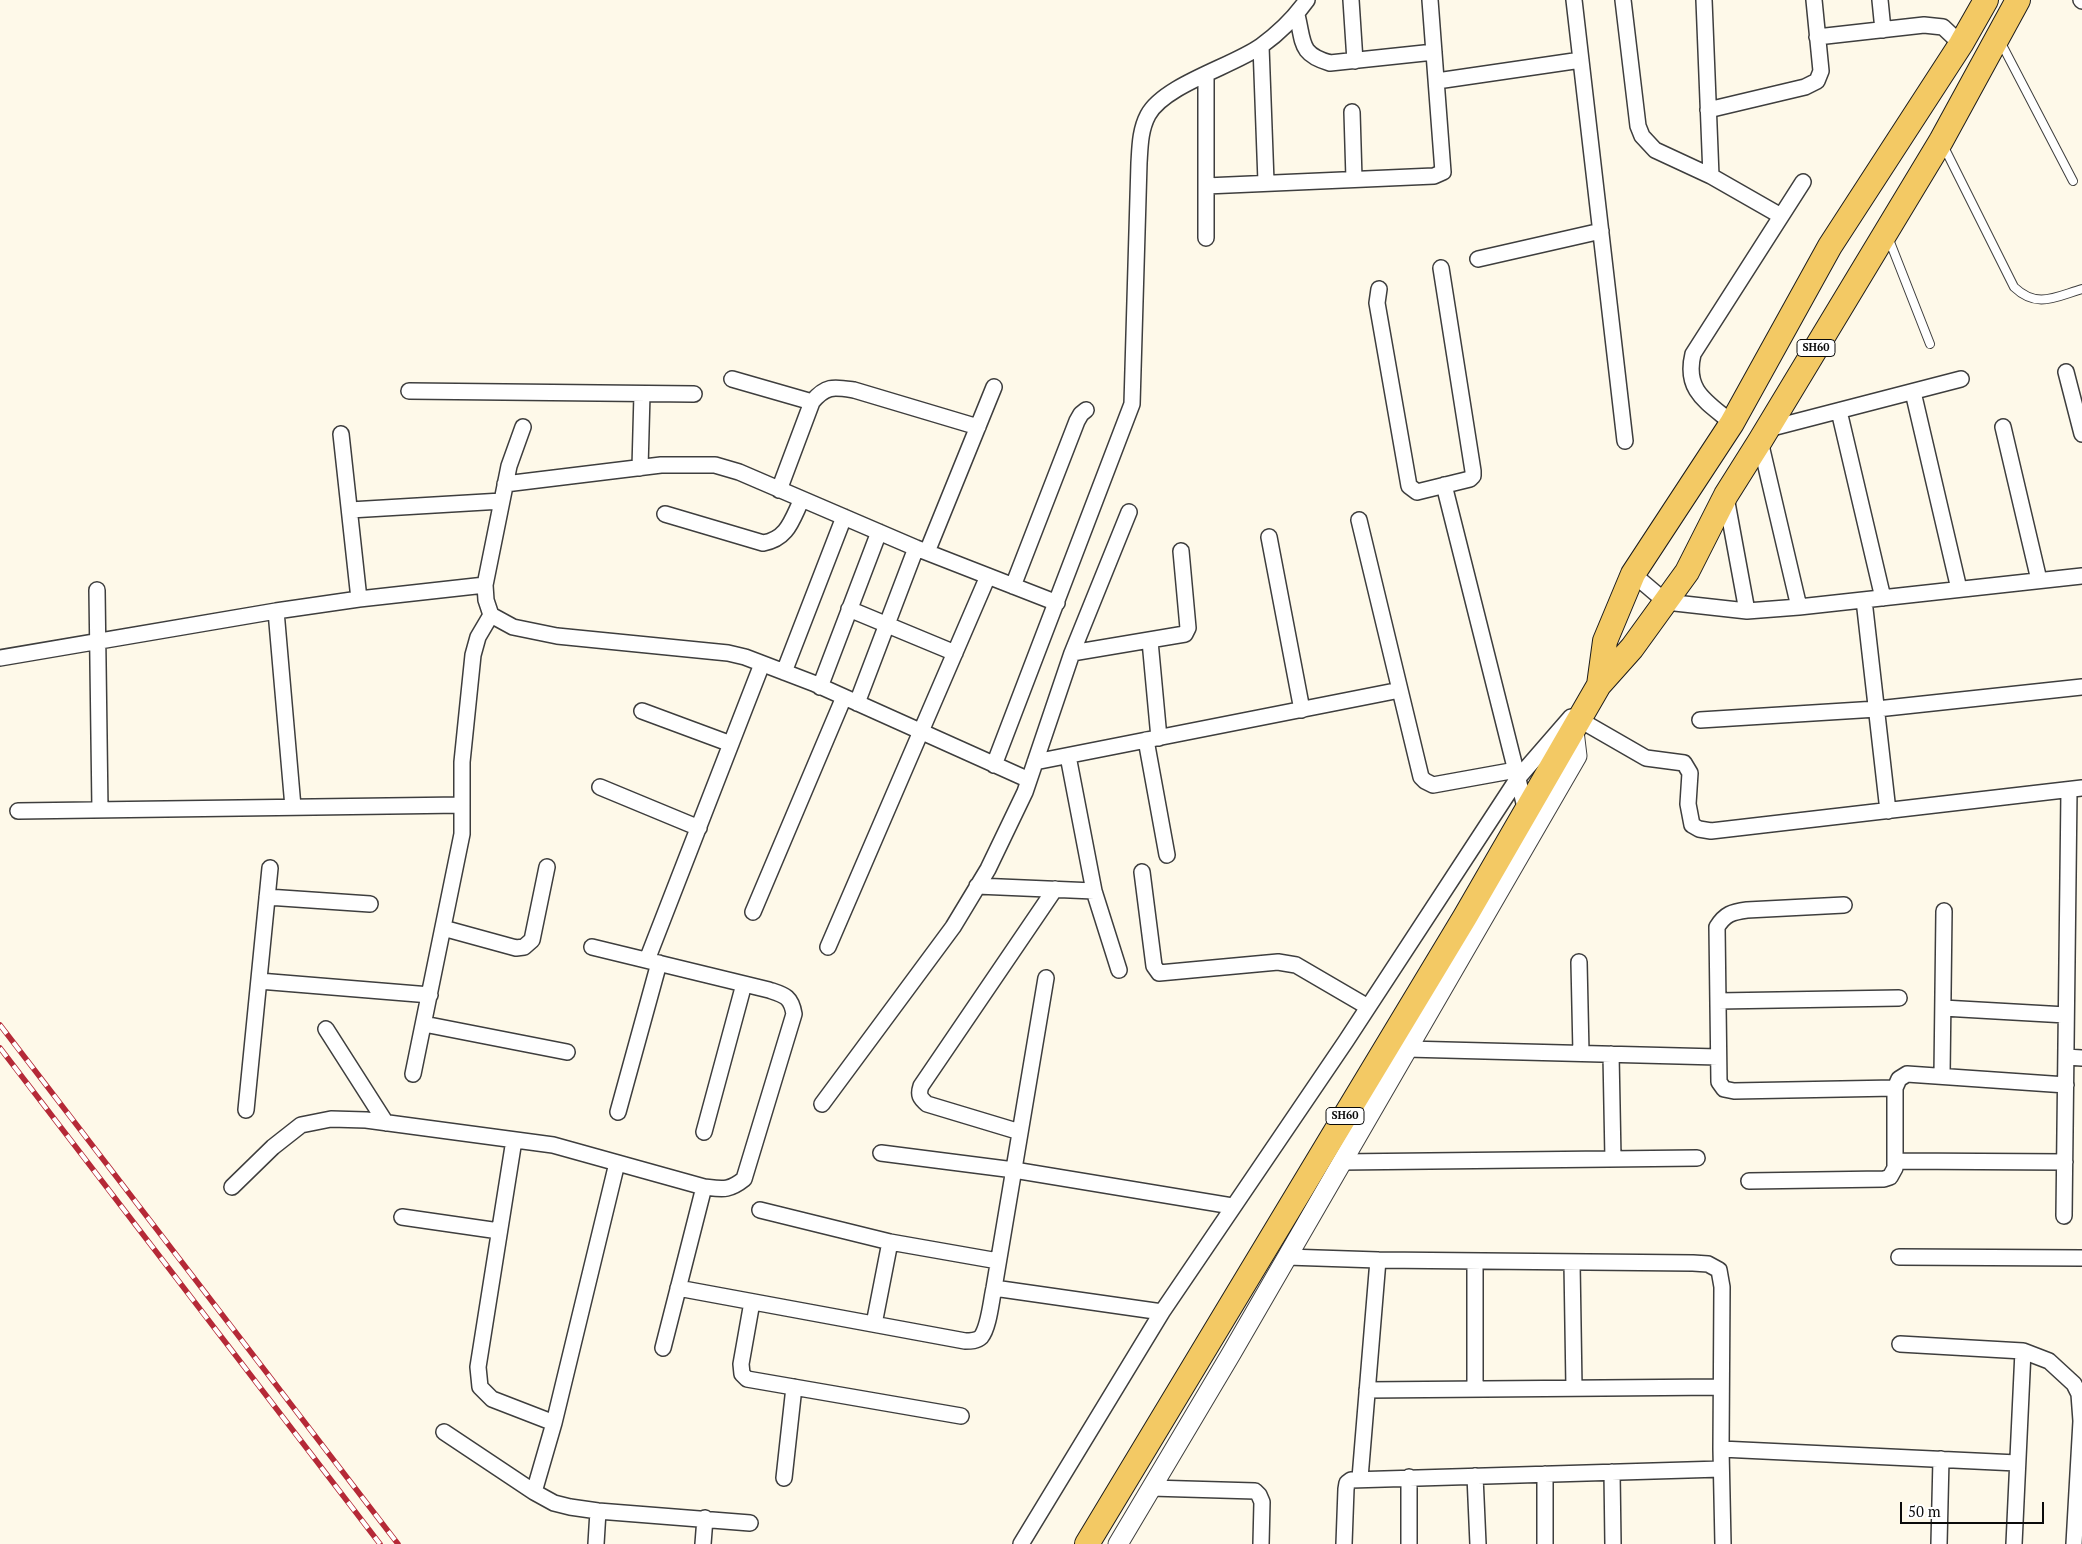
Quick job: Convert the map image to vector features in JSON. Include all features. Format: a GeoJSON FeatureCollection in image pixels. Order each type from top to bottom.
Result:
{"type":"FeatureCollection","features":[{"type":"Feature","properties":{"kind":"main road","name":"SH60"},"geometry":{"type":"LineString","coordinates":[[1599,685],[1605,640],[1633,574],[1732,423],[1830,246],[1961,44],[1986,0]]}},
{"type":"Feature","properties":{"kind":"main road","name":"SH60"},"geometry":{"type":"LineString","coordinates":[[1087,1544],[1465,917],[1599,685],[1632,648],[1687,572],[1726,495],[1941,141],[2018,0]]}},
{"type":"Feature","properties":{"kind":"street"},"geometry":{"type":"LineString","coordinates":[[994,764],[1132,404],[1142,134],[1149,114],[1162,99],[1261,46],[1297,15],[1307,0]]}},
{"type":"Feature","properties":{"kind":"street"},"geometry":{"type":"LineString","coordinates":[[1351,0],[1355,60]]}},
{"type":"Feature","properties":{"kind":"street"},"geometry":{"type":"LineString","coordinates":[[1206,186],[1434,176],[1443,172],[1430,0]]}},
{"type":"Feature","properties":{"kind":"street"},"geometry":{"type":"LineString","coordinates":[[1574,0],[1625,441]]}},
{"type":"Feature","properties":{"kind":"street"},"geometry":{"type":"LineString","coordinates":[[1623,0],[1638,126],[1642,136],[1655,150],[1710,176],[1781,216]]}},
{"type":"Feature","properties":{"kind":"street"},"geometry":{"type":"LineString","coordinates":[[1704,0],[1710,176]]}},
{"type":"Feature","properties":{"kind":"street"},"geometry":{"type":"LineString","coordinates":[[1708,110],[1805,87],[1816,81],[1821,71],[1814,0]]}},
{"type":"Feature","properties":{"kind":"street"},"geometry":{"type":"LineString","coordinates":[[1880,0],[1883,30]]}},
{"type":"Feature","properties":{"kind":"street"},"geometry":{"type":"LineString","coordinates":[[1297,15],[1305,50],[1315,59],[1330,63],[1434,52]]}},
{"type":"Feature","properties":{"kind":"street"},"geometry":{"type":"LineString","coordinates":[[1818,37],[1924,25],[1943,26],[1961,44]]}},
{"type":"Feature","properties":{"kind":"street"},"geometry":{"type":"LineString","coordinates":[[1261,46],[1266,182]]}},
{"type":"Feature","properties":{"kind":"street"},"geometry":{"type":"LineString","coordinates":[[1437,81],[1581,60]]}},
{"type":"Feature","properties":{"kind":"street"},"geometry":{"type":"LineString","coordinates":[[1206,75],[1206,238]]}},
{"type":"Feature","properties":{"kind":"street"},"geometry":{"type":"LineString","coordinates":[[1352,112],[1354,179]]}},
{"type":"Feature","properties":{"kind":"street"},"geometry":{"type":"LineString","coordinates":[[1732,423],[1697,394],[1692,380],[1691,363],[1693,354],[1803,182]]}},
{"type":"Feature","properties":{"kind":"street"},"geometry":{"type":"LineString","coordinates":[[1478,259],[1601,231]]}},
{"type":"Feature","properties":{"kind":"street"},"geometry":{"type":"LineString","coordinates":[[1379,289],[1377,303],[1409,486],[1417,492],[1470,479],[1473,476],[1441,268]]}},
{"type":"Feature","properties":{"kind":"street"},"geometry":{"type":"LineString","coordinates":[[2066,372],[2082,434]]}},
{"type":"Feature","properties":{"kind":"street"},"geometry":{"type":"LineString","coordinates":[[1798,608],[1764,435],[1839,411],[1961,379]]}},
{"type":"Feature","properties":{"kind":"street"},"geometry":{"type":"LineString","coordinates":[[732,380],[812,402]]}},
{"type":"Feature","properties":{"kind":"street"},"geometry":{"type":"LineString","coordinates":[[779,490],[812,402],[820,392],[833,387],[854,390],[978,427]]}},
{"type":"Feature","properties":{"kind":"street"},"geometry":{"type":"LineString","coordinates":[[752,912],[922,550],[978,427],[994,387]]}},
{"type":"Feature","properties":{"kind":"street"},"geometry":{"type":"LineString","coordinates":[[409,391],[694,394]]}},
{"type":"Feature","properties":{"kind":"street"},"geometry":{"type":"LineString","coordinates":[[1913,392],[1959,589]]}},
{"type":"Feature","properties":{"kind":"street"},"geometry":{"type":"LineString","coordinates":[[640,468],[642,394]]}},
{"type":"Feature","properties":{"kind":"street"},"geometry":{"type":"LineString","coordinates":[[1013,586],[1077,422],[1081,414],[1086,410]]}},
{"type":"Feature","properties":{"kind":"street"},"geometry":{"type":"LineString","coordinates":[[1839,411],[1883,598]]}},
{"type":"Feature","properties":{"kind":"street"},"geometry":{"type":"LineString","coordinates":[[523,426],[509,466],[485,585],[486,600],[491,615],[513,626],[557,636],[728,653],[784,672],[820,687],[1029,780]]}},
{"type":"Feature","properties":{"kind":"street"},"geometry":{"type":"LineString","coordinates":[[2003,428],[2039,580]]}},
{"type":"Feature","properties":{"kind":"street"},"geometry":{"type":"LineString","coordinates":[[342,434],[359,599]]}},
{"type":"Feature","properties":{"kind":"street"},"geometry":{"type":"LineString","coordinates":[[505,484],[640,468],[690,464],[715,465],[739,472],[922,550],[1057,603]]}},
{"type":"Feature","properties":{"kind":"street"},"geometry":{"type":"LineString","coordinates":[[1444,485],[1526,811]]}},
{"type":"Feature","properties":{"kind":"street"},"geometry":{"type":"LineString","coordinates":[[1726,495],[1747,611]]}},
{"type":"Feature","properties":{"kind":"street"},"geometry":{"type":"LineString","coordinates":[[665,514],[764,543],[773,542],[783,535],[802,499]]}},
{"type":"Feature","properties":{"kind":"street"},"geometry":{"type":"LineString","coordinates":[[350,510],[502,501]]}},
{"type":"Feature","properties":{"kind":"street"},"geometry":{"type":"LineString","coordinates":[[822,1104],[953,927],[977,886],[1025,792],[1072,653],[1129,512]]}},
{"type":"Feature","properties":{"kind":"street"},"geometry":{"type":"LineString","coordinates":[[784,672],[844,517]]}},
{"type":"Feature","properties":{"kind":"street"},"geometry":{"type":"LineString","coordinates":[[1359,520],[1421,777],[1433,785],[1517,774]]}},
{"type":"Feature","properties":{"kind":"street"},"geometry":{"type":"LineString","coordinates":[[820,687],[879,532]]}},
{"type":"Feature","properties":{"kind":"street"},"geometry":{"type":"LineString","coordinates":[[1269,537],[1302,710]]}},
{"type":"Feature","properties":{"kind":"street"},"geometry":{"type":"LineString","coordinates":[[1072,653],[1150,642],[1186,634],[1188,628],[1181,551]]}},
{"type":"Feature","properties":{"kind":"street"},"geometry":{"type":"LineString","coordinates":[[1633,574],[1666,602],[1747,611],[1798,608],[2082,576]]}},
{"type":"Feature","properties":{"kind":"street"},"geometry":{"type":"LineString","coordinates":[[828,947],[988,576]]}},
{"type":"Feature","properties":{"kind":"street"},"geometry":{"type":"LineString","coordinates":[[0,658],[276,611],[359,599],[485,585]]}},
{"type":"Feature","properties":{"kind":"street"},"geometry":{"type":"LineString","coordinates":[[97,590],[100,810]]}},
{"type":"Feature","properties":{"kind":"street"},"geometry":{"type":"LineString","coordinates":[[1864,600],[1888,811]]}},
{"type":"Feature","properties":{"kind":"street"},"geometry":{"type":"LineString","coordinates":[[849,609],[955,653]]}},
{"type":"Feature","properties":{"kind":"street"},"geometry":{"type":"LineString","coordinates":[[276,611],[293,807]]}},
{"type":"Feature","properties":{"kind":"street"},"geometry":{"type":"LineString","coordinates":[[413,1074],[462,834],[462,762],[473,654],[478,637],[491,615]]}},
{"type":"Feature","properties":{"kind":"street"},"geometry":{"type":"LineString","coordinates":[[1150,642],[1153,739],[1167,856]]}},
{"type":"Feature","properties":{"kind":"street"},"geometry":{"type":"LineString","coordinates":[[618,1112],[653,962],[699,828],[762,664]]}},
{"type":"Feature","properties":{"kind":"street"},"geometry":{"type":"LineString","coordinates":[[1021,1544],[1162,1312],[1232,1206],[1368,1008],[1517,774],[1599,685]]}},
{"type":"Feature","properties":{"kind":"street"},"geometry":{"type":"LineString","coordinates":[[1700,720],[1876,709],[2082,687]]}},
{"type":"Feature","properties":{"kind":"street"},"geometry":{"type":"LineString","coordinates":[[1034,762],[1400,690]]}},
{"type":"Feature","properties":{"kind":"street"},"geometry":{"type":"LineString","coordinates":[[642,711],[731,744]]}},
{"type":"Feature","properties":{"kind":"street"},"geometry":{"type":"LineString","coordinates":[[1118,1544],[1287,1257],[1577,756],[1577,725],[1646,758],[1684,763],[1690,773],[1688,804],[1692,825],[1699,829],[1710,831],[2076,790],[2066,1016],[2064,1216]]}},
{"type":"Feature","properties":{"kind":"street"},"geometry":{"type":"LineString","coordinates":[[1068,756],[1094,891],[1119,970]]}},
{"type":"Feature","properties":{"kind":"street"},"geometry":{"type":"LineString","coordinates":[[600,788],[699,828]]}},
{"type":"Feature","properties":{"kind":"street"},"geometry":{"type":"LineString","coordinates":[[18,811],[462,805]]}},
{"type":"Feature","properties":{"kind":"street"},"geometry":{"type":"LineString","coordinates":[[443,928],[516,948],[524,947],[532,940],[547,867]]}},
{"type":"Feature","properties":{"kind":"street"},"geometry":{"type":"LineString","coordinates":[[246,1110],[270,868]]}},
{"type":"Feature","properties":{"kind":"street"},"geometry":{"type":"LineString","coordinates":[[1142,872],[1154,966],[1159,973],[1278,962],[1296,965],[1368,1008]]}},
{"type":"Feature","properties":{"kind":"street"},"geometry":{"type":"LineString","coordinates":[[977,886],[1094,891]]}},
{"type":"Feature","properties":{"kind":"street"},"geometry":{"type":"LineString","coordinates":[[1020,1132],[927,1104],[921,1099],[919,1094],[921,1086],[1055,889]]}},
{"type":"Feature","properties":{"kind":"street"},"geometry":{"type":"LineString","coordinates":[[267,897],[370,904]]}},
{"type":"Feature","properties":{"kind":"street"},"geometry":{"type":"LineString","coordinates":[[1844,905],[1747,910],[1732,912],[1723,917],[1717,927],[1719,1082],[1724,1089],[1734,1091],[1895,1088]]}},
{"type":"Feature","properties":{"kind":"street"},"geometry":{"type":"LineString","coordinates":[[1942,1075],[1944,912]]}},
{"type":"Feature","properties":{"kind":"street"},"geometry":{"type":"LineString","coordinates":[[232,1188],[273,1147],[301,1126],[331,1119],[386,1123],[554,1146],[704,1188],[725,1190],[734,1186],[744,1179],[794,1014],[792,1003],[784,995],[592,947]]}},
{"type":"Feature","properties":{"kind":"street"},"geometry":{"type":"LineString","coordinates":[[1578,962],[1581,1053]]}},
{"type":"Feature","properties":{"kind":"street"},"geometry":{"type":"LineString","coordinates":[[678,1288],[966,1341],[976,1341],[981,1336],[985,1327],[994,1288],[1046,978]]}},
{"type":"Feature","properties":{"kind":"street"},"geometry":{"type":"LineString","coordinates":[[259,981],[430,995]]}},
{"type":"Feature","properties":{"kind":"street"},"geometry":{"type":"LineString","coordinates":[[704,1132],[744,984]]}},
{"type":"Feature","properties":{"kind":"street"},"geometry":{"type":"LineString","coordinates":[[1718,1001],[1899,998]]}},
{"type":"Feature","properties":{"kind":"street"},"geometry":{"type":"LineString","coordinates":[[1943,1008],[2066,1016]]}},
{"type":"Feature","properties":{"kind":"street"},"geometry":{"type":"LineString","coordinates":[[424,1024],[567,1052]]}},
{"type":"Feature","properties":{"kind":"street"},"geometry":{"type":"LineString","coordinates":[[326,1029],[386,1123]]}},
{"type":"Feature","properties":{"kind":"street"},"geometry":{"type":"LineString","coordinates":[[1407,1048],[1718,1057]]}},
{"type":"Feature","properties":{"kind":"street"},"geometry":{"type":"LineString","coordinates":[[1611,1054],[1613,1158]]}},
{"type":"Feature","properties":{"kind":"street"},"geometry":{"type":"LineString","coordinates":[[2066,1057],[2082,1058]]}},
{"type":"Feature","properties":{"kind":"street"},"geometry":{"type":"LineString","coordinates":[[1749,1181],[1884,1179],[1893,1174],[1895,1161],[1895,1088],[1899,1079],[1907,1074],[2066,1085]]}},
{"type":"Feature","properties":{"kind":"street"},"geometry":{"type":"LineString","coordinates":[[514,1140],[478,1367],[480,1388],[492,1399],[554,1423]]}},
{"type":"Feature","properties":{"kind":"street"},"geometry":{"type":"LineString","coordinates":[[881,1153],[1014,1170],[1232,1206]]}},
{"type":"Feature","properties":{"kind":"street"},"geometry":{"type":"LineString","coordinates":[[1341,1162],[1697,1158]]}},
{"type":"Feature","properties":{"kind":"street"},"geometry":{"type":"LineString","coordinates":[[1895,1161],[2065,1162]]}},
{"type":"Feature","properties":{"kind":"street"},"geometry":{"type":"LineString","coordinates":[[534,1492],[554,1423],[617,1163]]}},
{"type":"Feature","properties":{"kind":"street"},"geometry":{"type":"LineString","coordinates":[[663,1348],[704,1188]]}},
{"type":"Feature","properties":{"kind":"street"},"geometry":{"type":"LineString","coordinates":[[760,1210],[890,1242],[998,1261]]}},
{"type":"Feature","properties":{"kind":"street"},"geometry":{"type":"LineString","coordinates":[[402,1217],[499,1231]]}},
{"type":"Feature","properties":{"kind":"street"},"geometry":{"type":"LineString","coordinates":[[874,1324],[890,1242]]}},
{"type":"Feature","properties":{"kind":"street"},"geometry":{"type":"LineString","coordinates":[[1287,1257],[1476,1262],[1708,1264],[1719,1270],[1722,1287],[1721,1449],[1723,1544]]}},
{"type":"Feature","properties":{"kind":"street"},"geometry":{"type":"LineString","coordinates":[[1899,1257],[2082,1258]]}},
{"type":"Feature","properties":{"kind":"street"},"geometry":{"type":"LineString","coordinates":[[1360,1478],[1378,1260]]}},
{"type":"Feature","properties":{"kind":"street"},"geometry":{"type":"LineString","coordinates":[[1475,1389],[1476,1262]]}},
{"type":"Feature","properties":{"kind":"street"},"geometry":{"type":"LineString","coordinates":[[1572,1263],[1574,1388]]}},
{"type":"Feature","properties":{"kind":"street"},"geometry":{"type":"LineString","coordinates":[[994,1288],[1162,1312]]}},
{"type":"Feature","properties":{"kind":"street"},"geometry":{"type":"LineString","coordinates":[[752,1302],[741,1364],[742,1374],[747,1379],[961,1416]]}},
{"type":"Feature","properties":{"kind":"street"},"geometry":{"type":"LineString","coordinates":[[1900,1344],[2023,1351],[2049,1361],[2074,1384],[2079,1394],[2082,1420],[2080,1478],[2074,1544]]}},
{"type":"Feature","properties":{"kind":"street"},"geometry":{"type":"LineString","coordinates":[[2014,1544],[2023,1351]]}},
{"type":"Feature","properties":{"kind":"street"},"geometry":{"type":"LineString","coordinates":[[1367,1390],[1722,1386]]}},
{"type":"Feature","properties":{"kind":"street"},"geometry":{"type":"LineString","coordinates":[[784,1478],[794,1387]]}},
{"type":"Feature","properties":{"kind":"street"},"geometry":{"type":"LineString","coordinates":[[444,1432],[534,1492],[554,1503],[598,1511],[750,1523]]}},
{"type":"Feature","properties":{"kind":"street"},"geometry":{"type":"LineString","coordinates":[[1721,1449],[2017,1462]]}},
{"type":"Feature","properties":{"kind":"street"},"geometry":{"type":"LineString","coordinates":[[1939,1544],[1941,1459]]}},
{"type":"Feature","properties":{"kind":"street"},"geometry":{"type":"LineString","coordinates":[[1344,1544],[1347,1483],[1360,1478],[1722,1469]]}},
{"type":"Feature","properties":{"kind":"street"},"geometry":{"type":"LineString","coordinates":[[1612,1472],[1613,1544]]}},
{"type":"Feature","properties":{"kind":"street"},"geometry":{"type":"LineString","coordinates":[[1545,1474],[1545,1544]]}},
{"type":"Feature","properties":{"kind":"street"},"geometry":{"type":"LineString","coordinates":[[1476,1476],[1478,1544]]}},
{"type":"Feature","properties":{"kind":"street"},"geometry":{"type":"LineString","coordinates":[[1409,1477],[1409,1544]]}},
{"type":"Feature","properties":{"kind":"street"},"geometry":{"type":"LineString","coordinates":[[1151,1488],[1255,1491],[1262,1502],[1261,1544]]}},
{"type":"Feature","properties":{"kind":"street"},"geometry":{"type":"LineString","coordinates":[[596,1544],[598,1511]]}},
{"type":"Feature","properties":{"kind":"street"},"geometry":{"type":"LineString","coordinates":[[703,1544],[705,1518]]}},
{"type":"Feature","properties":{"kind":"lane"},"geometry":{"type":"LineString","coordinates":[[1998,36],[2073,181]]}},
{"type":"Feature","properties":{"kind":"lane"},"geometry":{"type":"LineString","coordinates":[[1941,141],[2014,287],[2023,296],[2035,300],[2050,299],[2082,289]]}},
{"type":"Feature","properties":{"kind":"lane"},"geometry":{"type":"LineString","coordinates":[[1886,232],[1930,344]]}},
{"type":"Feature","properties":{"kind":"railway"},"geometry":{"type":"LineString","coordinates":[[0,1025],[398,1544]]}},
{"type":"Feature","properties":{"kind":"railway"},"geometry":{"type":"LineString","coordinates":[[0,1048],[380,1544]]}}]}
